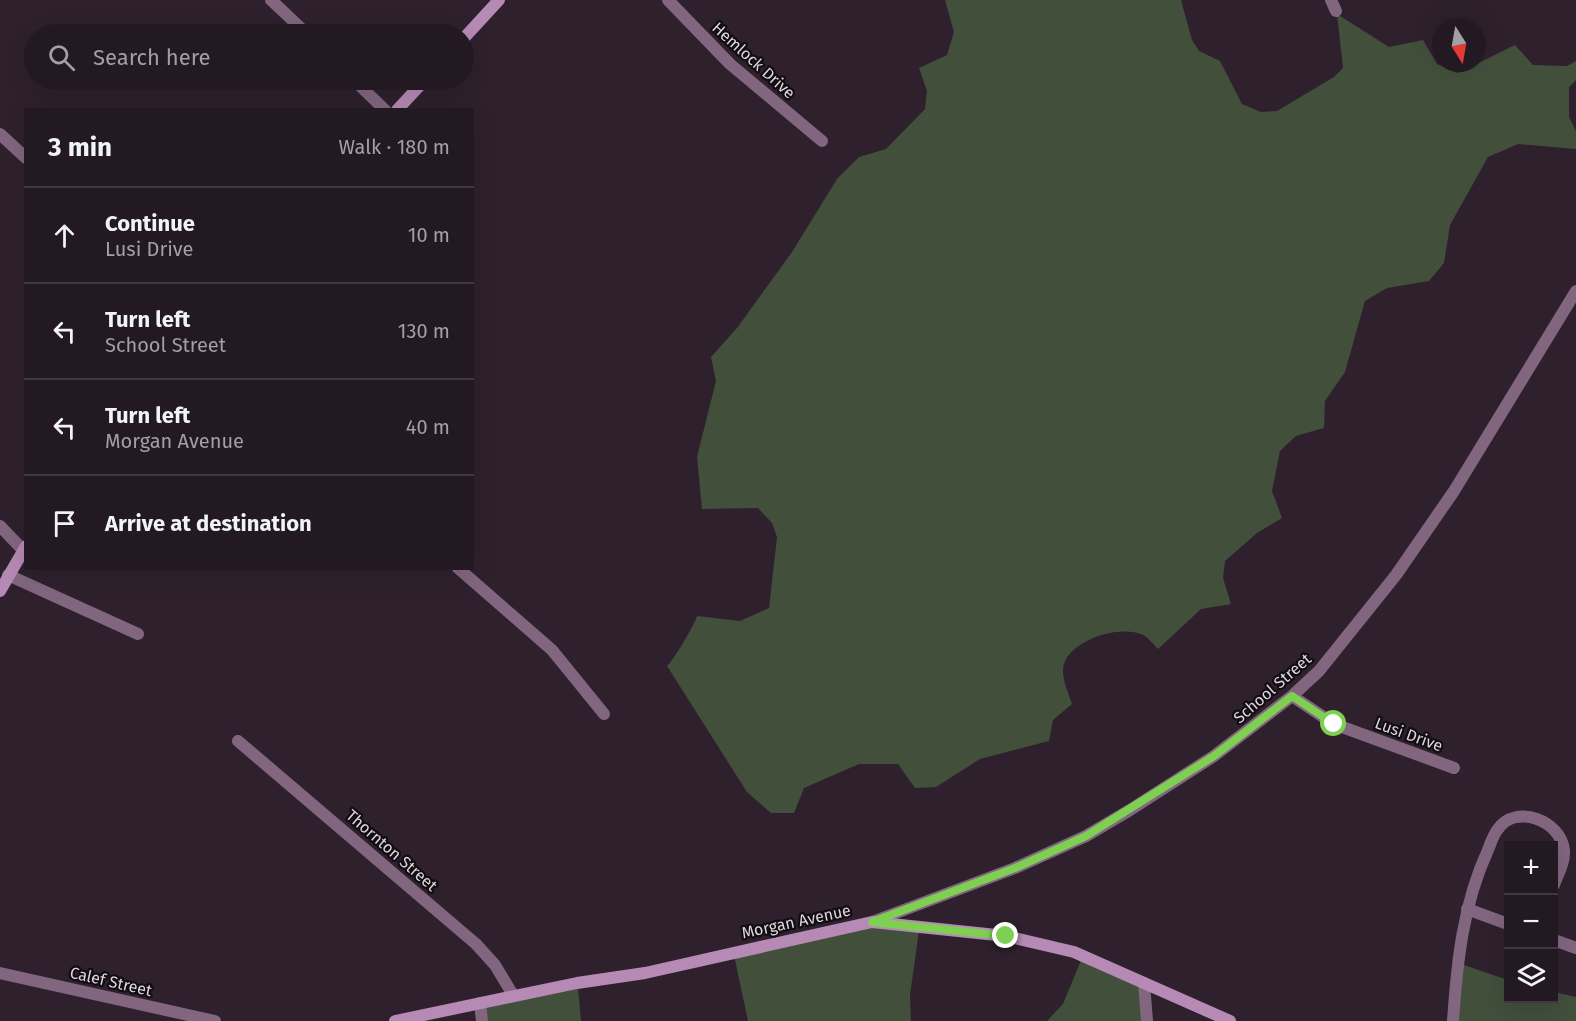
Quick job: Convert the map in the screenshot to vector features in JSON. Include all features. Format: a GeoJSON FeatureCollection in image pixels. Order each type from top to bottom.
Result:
{"type":"FeatureCollection","features":[{"type":"Feature","properties":{"kind":"street"},"geometry":{"type":"LineString","coordinates":[[271,0],[296,24]]}},
{"type":"Feature","properties":{"kind":"street"},"geometry":{"type":"LineString","coordinates":[[474,27],[499,0]]}},
{"type":"Feature","properties":{"kind":"street","name":"Hemlock Drive"},"geometry":{"type":"LineString","coordinates":[[668,0],[730,64],[822,141]]}},
{"type":"Feature","properties":{"kind":"street"},"geometry":{"type":"LineString","coordinates":[[364,90],[383,108]]}},
{"type":"Feature","properties":{"kind":"street"},"geometry":{"type":"LineString","coordinates":[[399,108],[416,90]]}},
{"type":"Feature","properties":{"kind":"street"},"geometry":{"type":"LineString","coordinates":[[0,134],[24,156]]}},
{"type":"Feature","properties":{"kind":"street","name":"School Street"},"geometry":{"type":"LineString","coordinates":[[872,922],[1015,868],[1086,836],[1214,756],[1292,696],[1319,671],[1396,575],[1454,491],[1576,291]]}},
{"type":"Feature","properties":{"kind":"street"},"geometry":{"type":"LineString","coordinates":[[0,526],[24,548],[0,591]]}},
{"type":"Feature","properties":{"kind":"street"},"geometry":{"type":"LineString","coordinates":[[460,570],[552,650],[604,714]]}},
{"type":"Feature","properties":{"kind":"street"},"geometry":{"type":"LineString","coordinates":[[8,575],[138,634]]}},
{"type":"Feature","properties":{"kind":"street","name":"Lusi Drive"},"geometry":{"type":"LineString","coordinates":[[1292,696],[1334,724],[1454,768]]}},
{"type":"Feature","properties":{"kind":"street","name":"Thornton Street"},"geometry":{"type":"LineString","coordinates":[[238,741],[476,944],[495,965],[513,995]]}},
{"type":"Feature","properties":{"kind":"street"},"geometry":{"type":"LineString","coordinates":[[1454,1021],[1467,909],[1477,874],[1498,828],[1509,820],[1533,816],[1546,822],[1562,839],[1563,860],[1558,874]]}},
{"type":"Feature","properties":{"kind":"street"},"geometry":{"type":"LineString","coordinates":[[1467,909],[1504,922]]}},
{"type":"Feature","properties":{"kind":"street","name":"Morgan Avenue"},"geometry":{"type":"LineString","coordinates":[[395,1021],[513,995],[645,972],[872,922],[1006,936],[1074,952],[1230,1021]]}},
{"type":"Feature","properties":{"kind":"street"},"geometry":{"type":"LineString","coordinates":[[1558,941],[1576,948]]}},
{"type":"Feature","properties":{"kind":"street","name":"Calef Street"},"geometry":{"type":"LineString","coordinates":[[0,973],[215,1021]]}},
{"type":"Feature","properties":{"kind":"street"},"geometry":{"type":"LineString","coordinates":[[1144,983],[1147,1021]]}},
{"type":"Feature","properties":{"kind":"street"},"geometry":{"type":"LineString","coordinates":[[480,1003],[482,1021]]}},
{"type":"Feature","properties":{"kind":"green space"},"geometry":{"type":"Polygon","coordinates":[[[945,0],[1181,0],[1192,40],[1199,51],[1220,61],[1242,104],[1261,112],[1277,111],[1334,77],[1343,68],[1337,14],[1389,47],[1423,40],[1432,55],[1432,72],[1486,72],[1486,59],[1515,45],[1533,65],[1567,66],[1576,61],[1576,80],[1569,87],[1569,117],[1576,131],[1576,149],[1518,144],[1488,157],[1450,225],[1444,263],[1429,281],[1387,288],[1365,301],[1345,372],[1325,401],[1324,428],[1296,436],[1280,451],[1272,491],[1282,518],[1257,533],[1225,561],[1223,578],[1231,604],[1201,609],[1158,649],[1148,638],[1132,632],[1111,633],[1080,645],[1066,659],[1063,670],[1064,682],[1072,704],[1053,720],[1049,741],[980,759],[936,787],[915,788],[898,764],[859,764],[804,788],[794,813],[771,813],[747,792],[667,666],[684,642],[697,616],[740,621],[769,608],[777,537],[772,523],[758,508],[702,509],[697,457],[716,381],[711,357],[737,328],[792,252],[837,179],[859,157],[886,149],[925,109],[927,91],[919,68],[947,55],[954,32],[945,0]]]}},
{"type":"Feature","properties":{"kind":"green space"},"geometry":{"type":"Polygon","coordinates":[[[884,923],[919,931],[910,995],[911,1021],[748,1021],[734,955],[884,923]]]}},
{"type":"Feature","properties":{"kind":"green space"},"geometry":{"type":"Polygon","coordinates":[[[1082,958],[1147,990],[1145,1021],[1047,1021],[1063,1004],[1082,958]]]}},
{"type":"Feature","properties":{"kind":"green space"},"geometry":{"type":"Polygon","coordinates":[[[1461,964],[1504,979],[1504,1003],[1558,1003],[1558,993],[1576,997],[1576,1021],[1454,1021],[1461,964]]]}},
{"type":"Feature","properties":{"kind":"green space"},"geometry":{"type":"Polygon","coordinates":[[[578,987],[581,1021],[481,1021],[484,1003],[578,987]]]}},
{"type":"Feature","properties":{"kind":"route"},"geometry":{"type":"LineString","coordinates":[[1006,936],[872,922],[910,910],[1015,868],[1086,836],[1214,756],[1292,696],[1334,724]]}}]}
